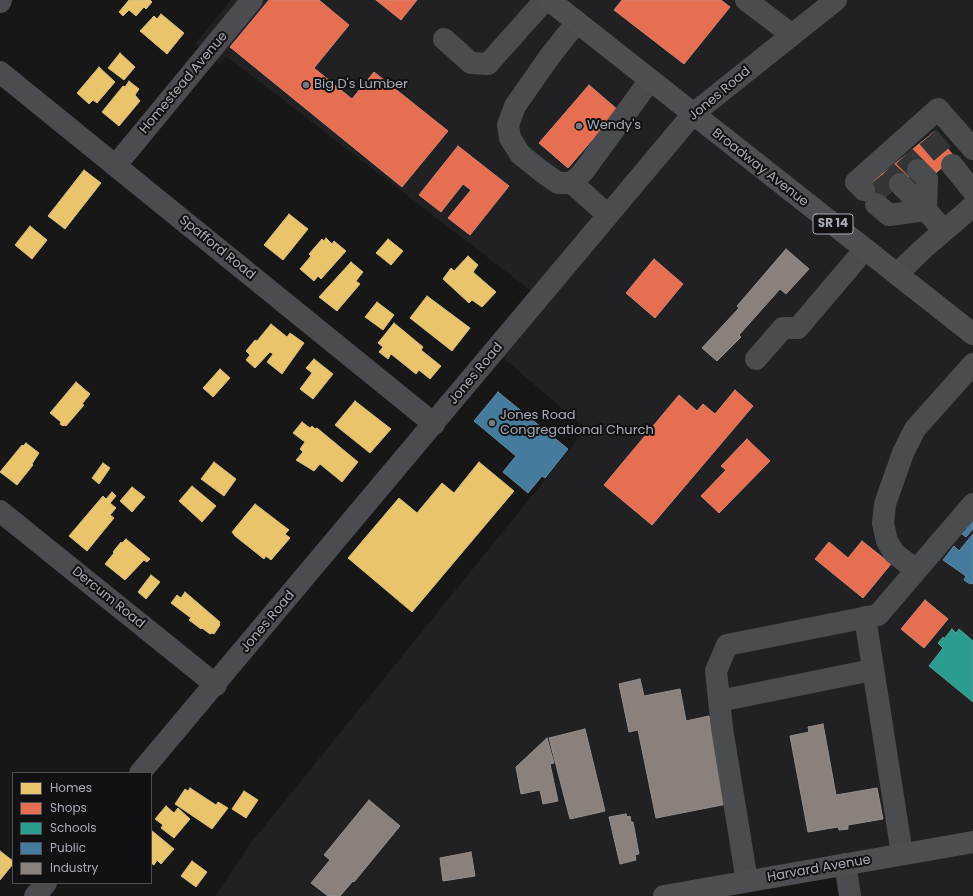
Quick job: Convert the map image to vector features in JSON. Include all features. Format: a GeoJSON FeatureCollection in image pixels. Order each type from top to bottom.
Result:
{"type":"FeatureCollection","features":[{"type":"Feature","properties":{"kind":"main road","name":"Broadway Avenue"},"geometry":{"type":"LineString","coordinates":[[549,0],[865,250],[970,326]]}},
{"type":"Feature","properties":{"kind":"main road","name":"Harvard Avenue"},"geometry":{"type":"LineString","coordinates":[[664,896],[973,842]]}},
{"type":"Feature","properties":{"kind":"street","name":"Homestead Avenue"},"geometry":{"type":"LineString","coordinates":[[116,165],[252,0]]}},
{"type":"Feature","properties":{"kind":"street"},"geometry":{"type":"LineString","coordinates":[[444,39],[471,63],[488,64],[545,0]]}},
{"type":"Feature","properties":{"kind":"street"},"geometry":{"type":"LineString","coordinates":[[746,0],[792,35]]}},
{"type":"Feature","properties":{"kind":"street","name":"Jones Road"},"geometry":{"type":"LineString","coordinates":[[141,772],[216,685],[693,114],[836,0]]}},
{"type":"Feature","properties":{"kind":"street"},"geometry":{"type":"LineString","coordinates":[[577,22],[550,56],[515,106],[508,125],[510,138],[520,154],[558,183],[572,183],[608,215]]}},
{"type":"Feature","properties":{"kind":"street","name":"Spafford Road"},"geometry":{"type":"LineString","coordinates":[[0,72],[434,424]]}},
{"type":"Feature","properties":{"kind":"street"},"geometry":{"type":"LineString","coordinates":[[572,183],[583,172],[650,80]]}},
{"type":"Feature","properties":{"kind":"street"},"geometry":{"type":"LineString","coordinates":[[926,210],[889,215],[888,174],[923,131],[938,109],[973,149]]}},
{"type":"Feature","properties":{"kind":"street"},"geometry":{"type":"LineString","coordinates":[[897,274],[971,207],[952,165]]}},
{"type":"Feature","properties":{"kind":"street"},"geometry":{"type":"LineString","coordinates":[[888,174],[926,210],[944,230]]}},
{"type":"Feature","properties":{"kind":"street"},"geometry":{"type":"LineString","coordinates":[[756,359],[783,328],[798,328],[865,250]]}},
{"type":"Feature","properties":{"kind":"street"},"geometry":{"type":"LineString","coordinates":[[916,570],[894,553],[887,541],[883,523],[885,504],[903,453],[915,429],[973,364]]}},
{"type":"Feature","properties":{"kind":"street"},"geometry":{"type":"LineString","coordinates":[[747,881],[719,701],[716,671],[727,645],[878,615],[973,504]]}},
{"type":"Feature","properties":{"kind":"street","name":"Dercum Road"},"geometry":{"type":"LineString","coordinates":[[0,512],[216,685]]}},
{"type":"Feature","properties":{"kind":"street"},"geometry":{"type":"LineString","coordinates":[[864,617],[902,854]]}},
{"type":"Feature","properties":{"kind":"street"},"geometry":{"type":"LineString","coordinates":[[719,701],[872,670]]}},
{"type":"Feature","properties":{"kind":"street"},"geometry":{"type":"LineString","coordinates":[[845,864],[850,896]]}},
{"type":"Feature","properties":{"kind":"street"},"geometry":{"type":"LineString","coordinates":[[35,896],[45,884]]}},
{"type":"Feature","properties":{"kind":"shaded area"},"geometry":{"type":"Polygon","coordinates":[[[231,0],[973,0],[973,896],[850,896],[845,864],[664,896],[215,896],[250,844],[586,429],[495,351],[539,297],[226,56],[219,64],[195,44],[231,0]]]}},
{"type":"Feature","properties":{"kind":"building: Homes"},"geometry":{"type":"Polygon","coordinates":[[[129,0],[150,0],[152,2],[146,9],[144,7],[136,16],[129,10],[123,16],[119,12],[129,0]]]}},
{"type":"Feature","properties":{"kind":"building: Homes"},"geometry":{"type":"Polygon","coordinates":[[[161,14],[184,33],[167,54],[140,31],[154,16],[157,19],[161,14]]]}},
{"type":"Feature","properties":{"kind":"building: Homes"},"geometry":{"type":"Polygon","coordinates":[[[120,53],[135,67],[124,80],[108,68],[120,53]]]}},
{"type":"Feature","properties":{"kind":"building: Homes"},"geometry":{"type":"Polygon","coordinates":[[[99,67],[115,82],[97,103],[93,100],[89,104],[77,93],[99,67]]]}},
{"type":"Feature","properties":{"kind":"building: Homes"},"geometry":{"type":"Polygon","coordinates":[[[129,81],[139,89],[135,95],[140,101],[119,126],[102,112],[123,86],[125,87],[129,81]]]}},
{"type":"Feature","properties":{"kind":"building: Homes"},"geometry":{"type":"Polygon","coordinates":[[[84,170],[101,183],[65,229],[48,216],[84,170]]]}},
{"type":"Feature","properties":{"kind":"building: Homes"},"geometry":{"type":"Polygon","coordinates":[[[289,214],[308,229],[283,260],[264,245],[289,214]]]}},
{"type":"Feature","properties":{"kind":"building: Homes"},"geometry":{"type":"Polygon","coordinates":[[[30,226],[47,240],[32,259],[15,245],[30,226]]]}},
{"type":"Feature","properties":{"kind":"building: Homes"},"geometry":{"type":"Polygon","coordinates":[[[326,238],[332,244],[334,241],[346,251],[321,279],[318,276],[314,281],[300,269],[311,256],[309,254],[322,239],[324,241],[326,238]]]}},
{"type":"Feature","properties":{"kind":"building: Homes"},"geometry":{"type":"Polygon","coordinates":[[[388,239],[403,251],[391,265],[376,253],[388,239]]]}},
{"type":"Feature","properties":{"kind":"building: Homes"},"geometry":{"type":"Polygon","coordinates":[[[468,256],[478,265],[473,272],[496,292],[482,307],[472,300],[469,303],[443,279],[451,268],[454,271],[468,256]]]}},
{"type":"Feature","properties":{"kind":"building: Homes"},"geometry":{"type":"Polygon","coordinates":[[[351,262],[363,272],[356,281],[360,284],[337,311],[319,297],[351,262]]]}},
{"type":"Feature","properties":{"kind":"building: Homes"},"geometry":{"type":"Polygon","coordinates":[[[427,296],[470,328],[452,351],[410,318],[427,296]]]}},
{"type":"Feature","properties":{"kind":"building: Homes"},"geometry":{"type":"Polygon","coordinates":[[[377,302],[394,315],[383,330],[365,317],[377,302]]]}},
{"type":"Feature","properties":{"kind":"building: Homes"},"geometry":{"type":"Polygon","coordinates":[[[394,323],[423,347],[421,350],[441,366],[430,379],[419,370],[416,374],[391,354],[388,359],[379,352],[383,347],[378,343],[394,323]]]}},
{"type":"Feature","properties":{"kind":"building: Homes"},"geometry":{"type":"Polygon","coordinates":[[[271,324],[287,337],[290,333],[304,343],[282,374],[267,362],[273,354],[270,352],[255,368],[246,360],[250,355],[246,351],[255,340],[257,341],[271,324]]]}},
{"type":"Feature","properties":{"kind":"building: Homes"},"geometry":{"type":"Polygon","coordinates":[[[314,359],[333,374],[313,399],[300,389],[312,373],[306,368],[314,359]]]}},
{"type":"Feature","properties":{"kind":"building: Homes"},"geometry":{"type":"Polygon","coordinates":[[[220,369],[230,378],[213,397],[203,388],[220,369]]]}},
{"type":"Feature","properties":{"kind":"building: Homes"},"geometry":{"type":"Polygon","coordinates":[[[76,382],[90,394],[82,404],[84,405],[66,426],[63,426],[60,424],[61,422],[50,413],[76,382]]]}},
{"type":"Feature","properties":{"kind":"building: Homes"},"geometry":{"type":"Polygon","coordinates":[[[355,401],[391,429],[370,453],[335,425],[355,401]]]}},
{"type":"Feature","properties":{"kind":"building: Homes"},"geometry":{"type":"Polygon","coordinates":[[[302,422],[310,428],[312,426],[315,429],[317,428],[358,462],[342,482],[320,464],[314,471],[296,460],[303,452],[300,449],[305,442],[293,433],[302,422]]]}},
{"type":"Feature","properties":{"kind":"building: Homes"},"geometry":{"type":"Polygon","coordinates":[[[26,443],[39,453],[32,464],[33,465],[17,485],[0,472],[22,445],[23,446],[26,443]]]}},
{"type":"Feature","properties":{"kind":"building: Homes"},"geometry":{"type":"Polygon","coordinates":[[[214,462],[236,479],[224,496],[201,479],[214,462]]]}},
{"type":"Feature","properties":{"kind":"building: Homes"},"geometry":{"type":"Polygon","coordinates":[[[479,462],[514,491],[412,612],[348,558],[399,498],[417,513],[442,483],[454,493],[479,462]]]}},
{"type":"Feature","properties":{"kind":"building: Homes"},"geometry":{"type":"Polygon","coordinates":[[[103,463],[110,468],[99,484],[92,478],[103,463]]]}},
{"type":"Feature","properties":{"kind":"building: Homes"},"geometry":{"type":"Polygon","coordinates":[[[192,486],[216,506],[202,522],[179,501],[192,486]]]}},
{"type":"Feature","properties":{"kind":"building: Homes"},"geometry":{"type":"Polygon","coordinates":[[[132,487],[145,497],[132,512],[120,501],[132,487]]]}},
{"type":"Feature","properties":{"kind":"building: Homes"},"geometry":{"type":"Polygon","coordinates":[[[112,492],[116,496],[110,503],[116,508],[110,515],[114,518],[87,551],[69,536],[103,496],[106,499],[112,492]]]}},
{"type":"Feature","properties":{"kind":"building: Homes"},"geometry":{"type":"Polygon","coordinates":[[[255,504],[289,530],[285,534],[290,538],[271,560],[266,556],[264,559],[232,532],[255,504]]]}},
{"type":"Feature","properties":{"kind":"building: Homes"},"geometry":{"type":"Polygon","coordinates":[[[126,539],[150,559],[147,562],[144,560],[125,580],[105,564],[121,542],[122,543],[126,539]]]}},
{"type":"Feature","properties":{"kind":"building: Homes"},"geometry":{"type":"Polygon","coordinates":[[[151,575],[160,582],[146,599],[138,592],[151,575]]]}},
{"type":"Feature","properties":{"kind":"building: Homes"},"geometry":{"type":"Polygon","coordinates":[[[185,592],[220,622],[220,625],[214,634],[210,634],[202,628],[201,629],[189,620],[191,618],[171,603],[177,595],[181,598],[185,592]]]}},
{"type":"Feature","properties":{"kind":"building: Homes"},"geometry":{"type":"Polygon","coordinates":[[[190,788],[216,805],[218,802],[228,808],[212,829],[175,804],[185,789],[188,791],[190,788]]]}},
{"type":"Feature","properties":{"kind":"building: Homes"},"geometry":{"type":"Polygon","coordinates":[[[244,791],[258,800],[246,818],[232,809],[244,791]]]}},
{"type":"Feature","properties":{"kind":"building: Homes"},"geometry":{"type":"Polygon","coordinates":[[[166,806],[174,813],[178,808],[190,819],[174,838],[161,828],[163,825],[155,819],[166,806]]]}},
{"type":"Feature","properties":{"kind":"building: Homes"},"geometry":{"type":"Polygon","coordinates":[[[152,831],[174,849],[161,864],[157,860],[154,865],[152,864],[152,831]]]}},
{"type":"Feature","properties":{"kind":"building: Homes"},"geometry":{"type":"Polygon","coordinates":[[[0,851],[12,860],[12,865],[0,880],[0,851]]]}},
{"type":"Feature","properties":{"kind":"building: Homes"},"geometry":{"type":"Polygon","coordinates":[[[192,861],[207,872],[196,887],[181,876],[192,861]]]}},
{"type":"Feature","properties":{"kind":"building: Shops","name":"Big D's Lumber"},"geometry":{"type":"Polygon","coordinates":[[[269,0],[319,0],[349,25],[314,68],[352,99],[374,72],[448,131],[402,187],[230,47],[269,0]]]}},
{"type":"Feature","properties":{"kind":"building: Shops"},"geometry":{"type":"Polygon","coordinates":[[[376,0],[417,0],[401,20],[376,0]]]}},
{"type":"Feature","properties":{"kind":"building: Shops"},"geometry":{"type":"Polygon","coordinates":[[[622,0],[721,0],[730,7],[684,64],[614,10],[622,0]]]}},
{"type":"Feature","properties":{"kind":"building: Shops","name":"Wendy's"},"geometry":{"type":"Polygon","coordinates":[[[589,85],[618,110],[568,168],[539,143],[589,85]]]}},
{"type":"Feature","properties":{"kind":"building: Shops"},"geometry":{"type":"Polygon","coordinates":[[[934,132],[957,160],[944,166],[932,176],[923,165],[876,204],[860,192],[934,132]]]}},
{"type":"Feature","properties":{"kind":"building: Shops"},"geometry":{"type":"Polygon","coordinates":[[[458,146],[509,186],[470,235],[448,218],[471,190],[463,184],[441,212],[419,195],[458,146]]]}},
{"type":"Feature","properties":{"kind":"building: Shops"},"geometry":{"type":"Polygon","coordinates":[[[654,259],[683,284],[655,318],[626,293],[654,259]]]}},
{"type":"Feature","properties":{"kind":"building: Shops"},"geometry":{"type":"Polygon","coordinates":[[[735,390],[753,406],[652,525],[604,485],[679,395],[697,411],[703,404],[715,414],[735,390]]]}},
{"type":"Feature","properties":{"kind":"building: Shops"},"geometry":{"type":"Polygon","coordinates":[[[747,439],[770,461],[719,513],[701,496],[726,470],[721,466],[747,439]]]}},
{"type":"Feature","properties":{"kind":"building: Shops"},"geometry":{"type":"Polygon","coordinates":[[[862,541],[891,564],[863,598],[815,559],[829,542],[848,558],[862,541]]]}},
{"type":"Feature","properties":{"kind":"building: Shops"},"geometry":{"type":"Polygon","coordinates":[[[925,600],[948,619],[924,648],[901,629],[925,600]]]}},
{"type":"Feature","properties":{"kind":"building: Schools"},"geometry":{"type":"Polygon","coordinates":[[[952,629],[956,633],[959,629],[973,641],[973,702],[929,666],[943,648],[938,643],[943,637],[944,639],[952,629]]]}},
{"type":"Feature","properties":{"kind":"building: Public"},"geometry":{"type":"Polygon","coordinates":[[[498,392],[568,449],[545,478],[542,476],[528,493],[503,472],[516,456],[474,421],[498,392]]]}},
{"type":"Feature","properties":{"kind":"building: Public"},"geometry":{"type":"Polygon","coordinates":[[[973,521],[973,529],[966,537],[962,534],[973,521]]]}},
{"type":"Feature","properties":{"kind":"building: Public"},"geometry":{"type":"Polygon","coordinates":[[[973,534],[973,584],[970,584],[964,580],[966,576],[943,560],[954,546],[959,551],[973,534]]]}},
{"type":"Feature","properties":{"kind":"building: Industry"},"geometry":{"type":"Polygon","coordinates":[[[786,249],[809,269],[786,294],[780,289],[739,335],[741,337],[717,361],[702,348],[739,308],[737,306],[786,249]]]}},
{"type":"Feature","properties":{"kind":"building: Industry"},"geometry":{"type":"Polygon","coordinates":[[[640,679],[644,696],[680,689],[686,721],[709,716],[727,804],[656,818],[638,730],[629,732],[619,684],[640,679]]]}},
{"type":"Feature","properties":{"kind":"building: Industry"},"geometry":{"type":"Polygon","coordinates":[[[823,724],[836,795],[877,788],[883,819],[848,825],[848,829],[839,830],[838,827],[808,832],[790,736],[809,732],[808,727],[823,724]]]}},
{"type":"Feature","properties":{"kind":"building: Industry"},"geometry":{"type":"Polygon","coordinates":[[[585,729],[605,811],[570,819],[549,738],[585,729]]]}},
{"type":"Feature","properties":{"kind":"building: Industry"},"geometry":{"type":"Polygon","coordinates":[[[547,738],[554,763],[550,764],[558,801],[543,804],[540,790],[521,794],[516,767],[547,738]]]}},
{"type":"Feature","properties":{"kind":"building: Industry"},"geometry":{"type":"Polygon","coordinates":[[[369,800],[400,826],[354,882],[353,881],[340,896],[328,896],[311,883],[330,860],[324,855],[369,800]]]}},
{"type":"Feature","properties":{"kind":"building: Industry"},"geometry":{"type":"Polygon","coordinates":[[[626,814],[627,817],[630,816],[631,822],[633,822],[639,854],[635,855],[636,860],[620,864],[609,817],[626,814]]]}},
{"type":"Feature","properties":{"kind":"building: Industry"},"geometry":{"type":"Polygon","coordinates":[[[471,852],[475,876],[443,881],[440,858],[471,852]]]}},
{"type":"Feature","properties":{"kind":"tunnel"},"geometry":{"type":"LineString","coordinates":[[928,137],[952,165]]}},
{"type":"Feature","properties":{"kind":"tunnel"},"geometry":{"type":"LineString","coordinates":[[904,156],[918,170]]}},
{"type":"Feature","properties":{"kind":"tunnel"},"geometry":{"type":"LineString","coordinates":[[886,171],[900,184]]}},
{"type":"Feature","properties":{"kind":"tunnel"},"geometry":{"type":"LineString","coordinates":[[873,182],[885,197]]}},
{"type":"Feature","properties":{"kind":"place","name":"Big D's Lumber"},"geometry":{"type":"Point","coordinates":[306,85]}},
{"type":"Feature","properties":{"kind":"place","name":"Wendy's"},"geometry":{"type":"Point","coordinates":[579,126]}},
{"type":"Feature","properties":{"kind":"place","name":"Jones Road Congregational Church"},"geometry":{"type":"Point","coordinates":[492,423]}}]}
